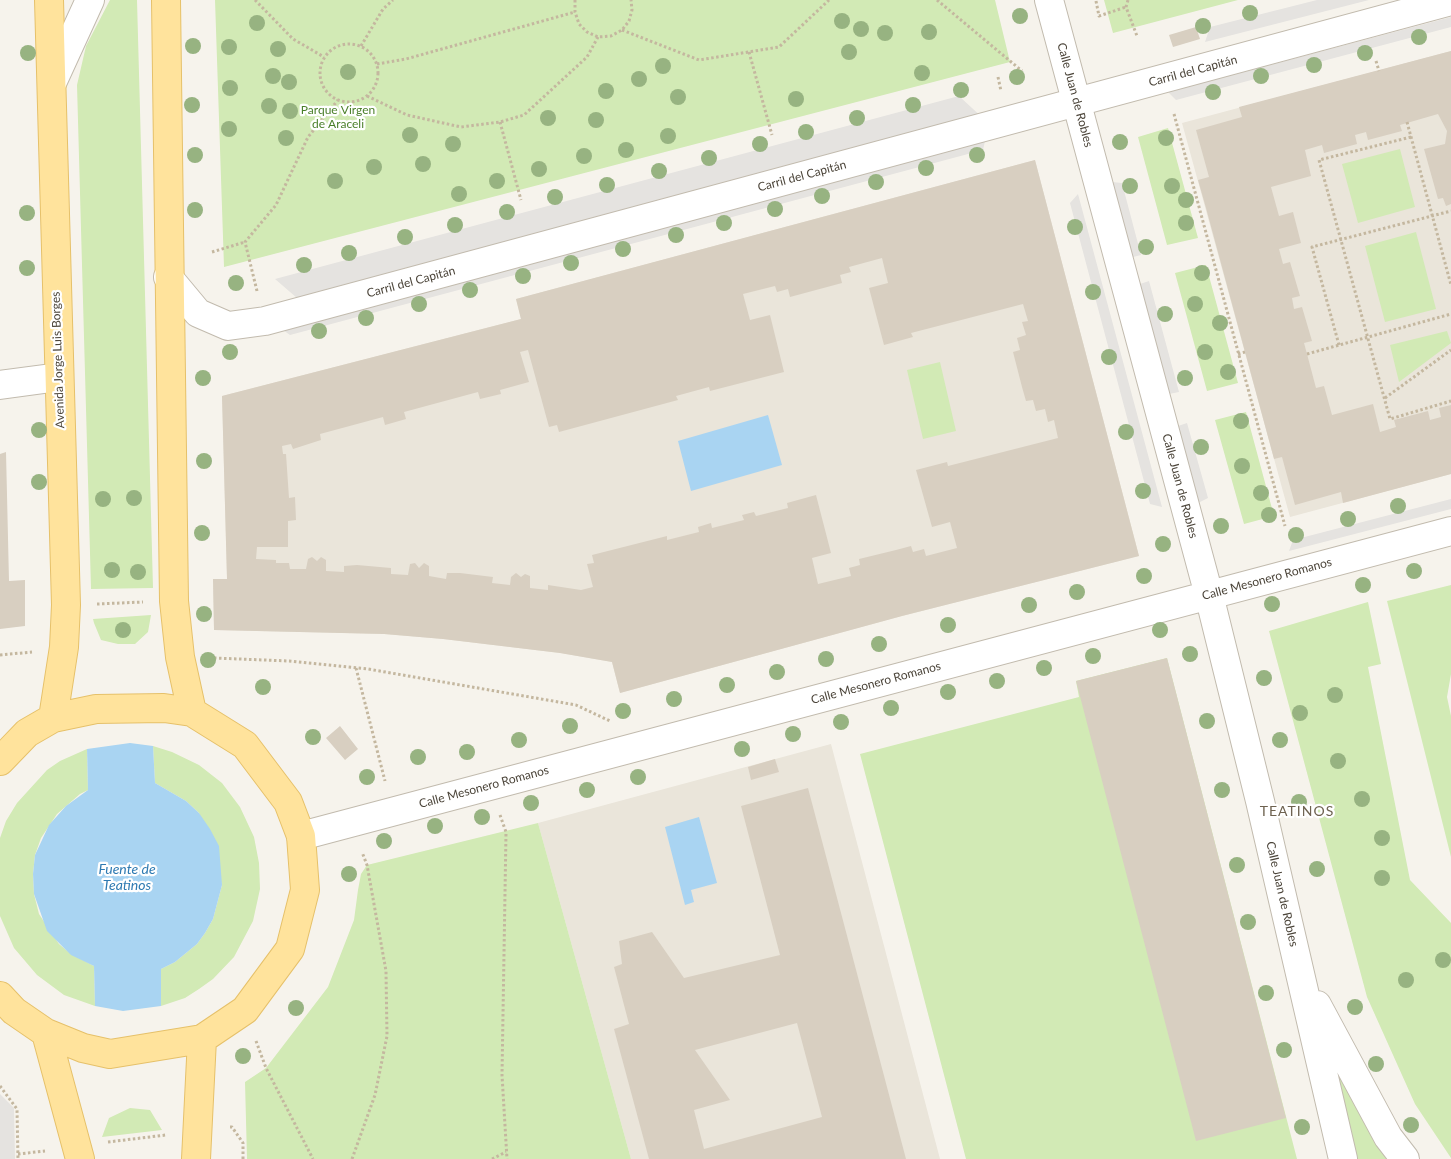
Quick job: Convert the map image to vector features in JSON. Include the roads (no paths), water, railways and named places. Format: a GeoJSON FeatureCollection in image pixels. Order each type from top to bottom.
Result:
{"type":"FeatureCollection","features":[{"type":"Feature","properties":{"kind":"main road","name":"Avenida Jorge Luis Borges"},"geometry":{"type":"LineString","coordinates":[[49,0],[66,605],[64,647],[53,718]]}},
{"type":"Feature","properties":{"kind":"main road"},"geometry":{"type":"LineString","coordinates":[[166,0],[168,277],[174,601],[180,657],[192,712]]}},
{"type":"Feature","properties":{"kind":"main road"},"geometry":{"type":"LineString","coordinates":[[0,761],[27,733],[53,718],[96,709],[164,708],[192,712],[245,745],[288,802],[301,836],[305,890],[290,949],[245,1010],[202,1039],[110,1054],[83,1048],[46,1033],[14,1011],[0,996]]}},
{"type":"Feature","properties":{"kind":"main road"},"geometry":{"type":"LineString","coordinates":[[46,1033],[79,1153]]}},
{"type":"Feature","properties":{"kind":"main road"},"geometry":{"type":"LineString","coordinates":[[196,1150],[202,1039]]}},
{"type":"Feature","properties":{"kind":"street"},"geometry":{"type":"LineString","coordinates":[[52,83],[90,0]]}},
{"type":"Feature","properties":{"kind":"street","name":"Calle Juan de Robles"},"geometry":{"type":"LineString","coordinates":[[1049,0],[1208,595],[1301,975],[1343,1159]]}},
{"type":"Feature","properties":{"kind":"street","name":"Carril del Capitán"},"geometry":{"type":"LineString","coordinates":[[168,277],[198,313],[228,326],[265,321],[1451,1]]}},
{"type":"Feature","properties":{"kind":"street"},"geometry":{"type":"LineString","coordinates":[[0,385],[59,377]]}},
{"type":"Feature","properties":{"kind":"street","name":"Calle Mesonero Romanos"},"geometry":{"type":"LineString","coordinates":[[301,836],[1451,531]]}},
{"type":"Feature","properties":{"kind":"street","name":"Calle Juan de Robles"},"geometry":{"type":"LineString","coordinates":[[1301,975],[1388,1137],[1405,1159]]}},
{"type":"Feature","properties":{"kind":"water"},"geometry":{"type":"Polygon","coordinates":[[[768,415],[782,465],[691,491],[678,441],[768,415]]]}},
{"type":"Feature","properties":{"kind":"water","name":"Fuente de Teatinos"},"geometry":{"type":"Polygon","coordinates":[[[130,743],[153,746],[155,783],[186,801],[199,813],[210,829],[219,846],[222,885],[213,919],[205,933],[197,944],[175,962],[161,969],[161,1006],[123,1011],[95,1006],[94,966],[71,955],[47,931],[34,894],[33,874],[35,855],[49,825],[66,806],[88,790],[87,749],[130,743]]]}},
{"type":"Feature","properties":{"kind":"water"},"geometry":{"type":"Polygon","coordinates":[[[699,817],[717,883],[691,890],[694,902],[685,905],[665,827],[699,817]]]}},
{"type":"Feature","properties":{"kind":"district","name":"TEATINOS"},"geometry":{"type":"Point","coordinates":[1297,811]}},
{"type":"Feature","properties":{"kind":"park label","name":"Parque Virgen de Araceli"},"geometry":{"type":"Point","coordinates":[338,117]}}]}
